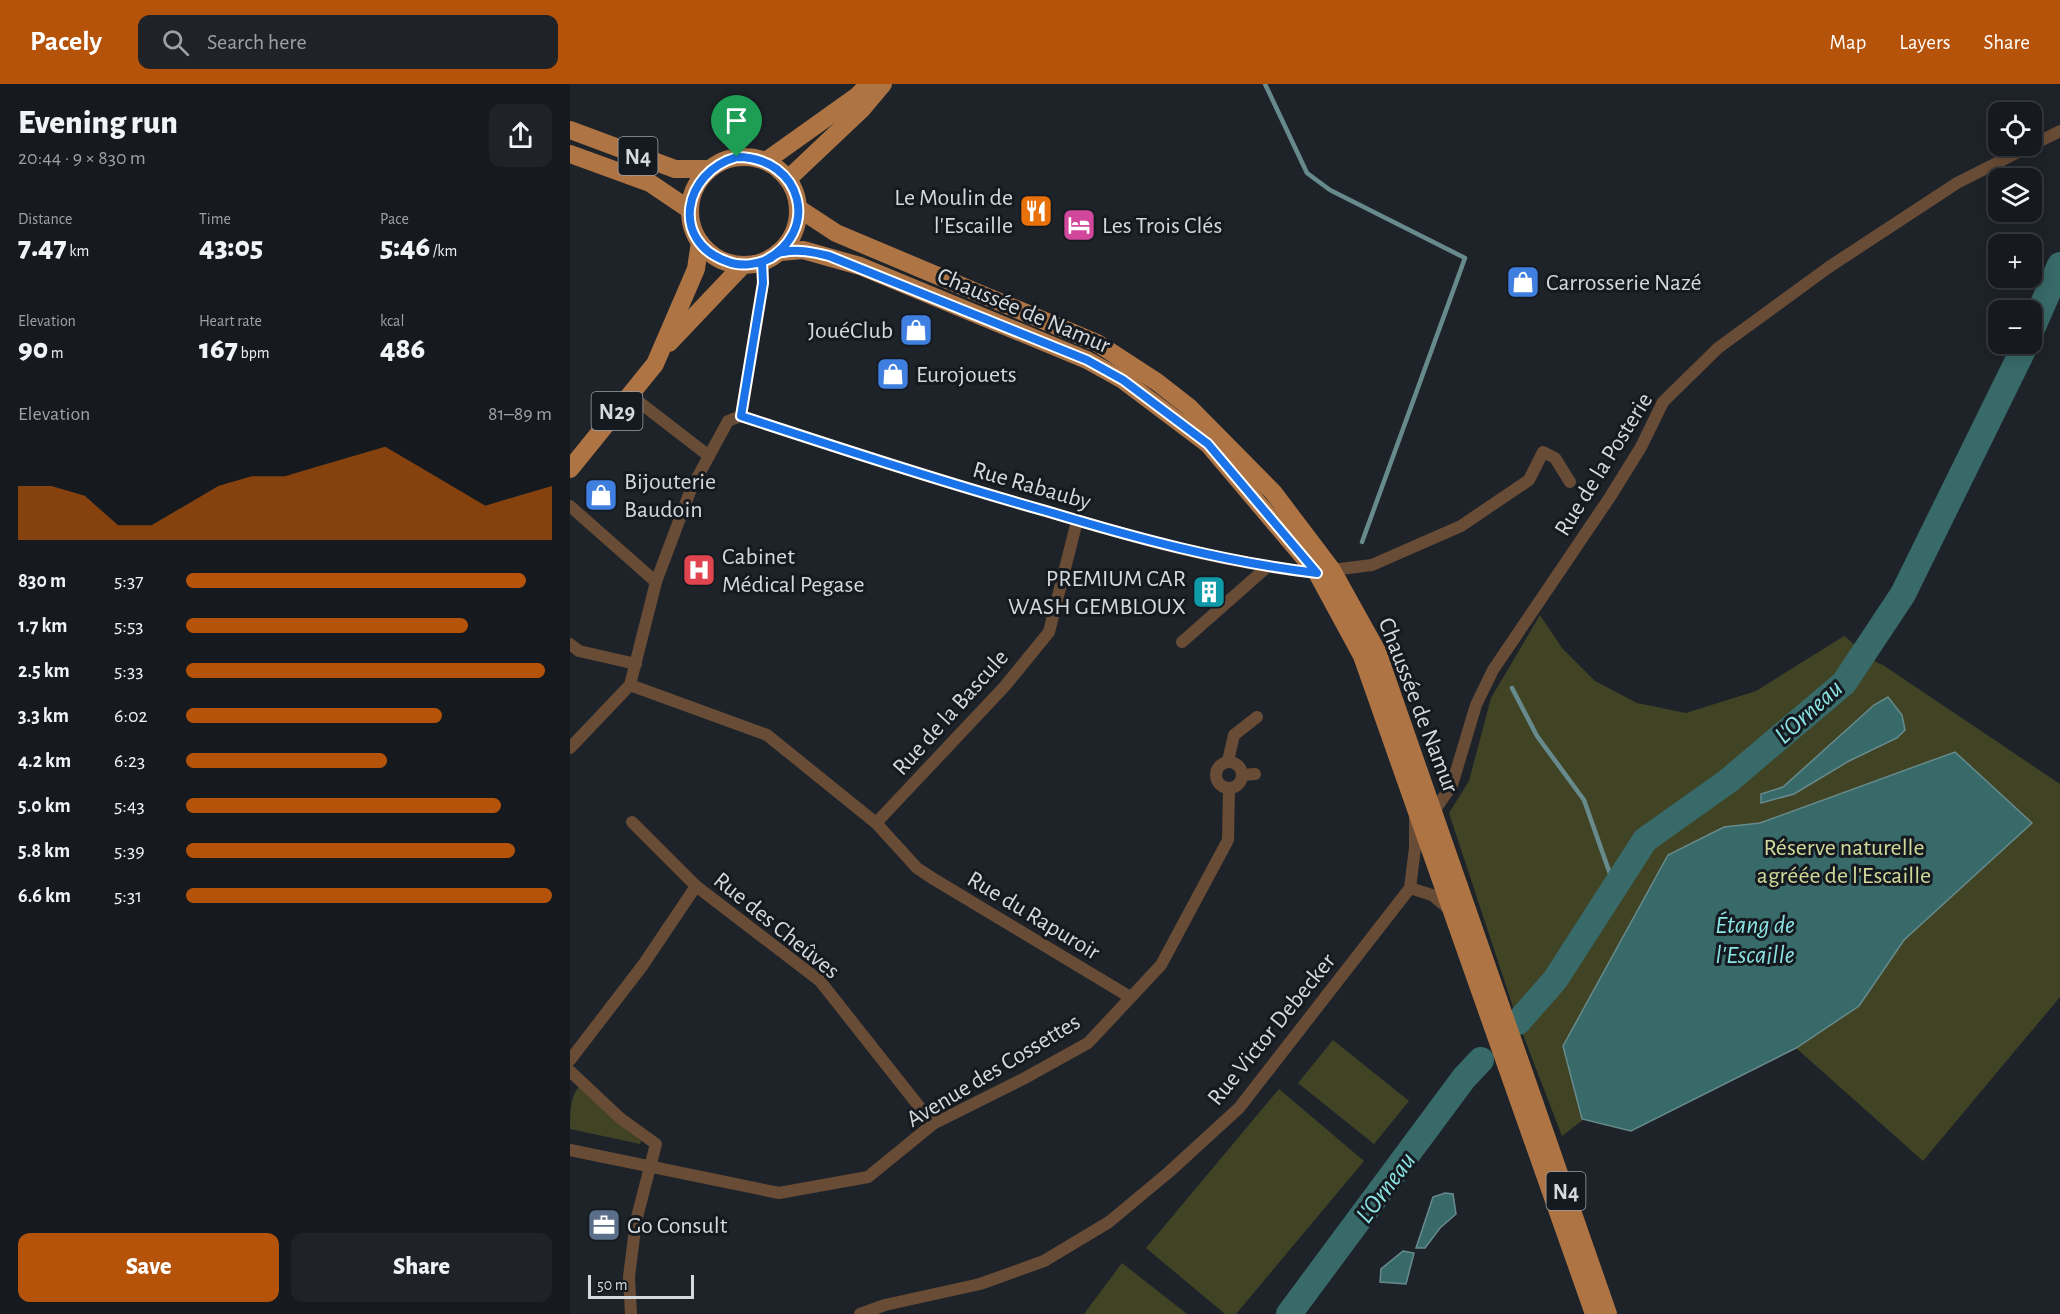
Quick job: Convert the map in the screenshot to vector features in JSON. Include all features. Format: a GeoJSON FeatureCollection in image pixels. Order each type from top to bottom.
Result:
{"type":"FeatureCollection","features":[{"type":"Feature","properties":{"kind":"main road"},"geometry":{"type":"LineString","coordinates":[[766,161],[857,96],[868,84]]}},
{"type":"Feature","properties":{"kind":"main road"},"geometry":{"type":"LineString","coordinates":[[788,178],[862,109],[883,84]]}},
{"type":"Feature","properties":{"kind":"main road","name":"N4"},"geometry":{"type":"LineString","coordinates":[[570,130],[675,169],[709,169]]}},
{"type":"Feature","properties":{"kind":"main road","name":"N4"},"geometry":{"type":"LineString","coordinates":[[570,154],[650,183],[690,210]]}},
{"type":"Feature","properties":{"kind":"main road"},"geometry":{"type":"LineString","coordinates":[[737,157],[752,157],[766,161],[788,178],[796,194],[798,208],[794,232],[780,252],[762,262],[743,265],[727,262],[712,254],[700,242],[692,227],[690,210],[696,188],[709,169],[722,161],[737,157]]}},
{"type":"Feature","properties":{"kind":"main road","name":"Chaussée de Namur"},"geometry":{"type":"LineString","coordinates":[[798,208],[836,233],[968,287],[1119,355],[1189,407],[1273,492],[1377,651],[1434,811],[1516,1091],[1594,1314]]}},
{"type":"Feature","properties":{"kind":"main road","name":"N29"},"geometry":{"type":"LineString","coordinates":[[662,351],[696,269],[700,242]]}},
{"type":"Feature","properties":{"kind":"main road","name":"Chaussée de Namur"},"geometry":{"type":"LineString","coordinates":[[780,252],[803,250],[860,266],[1087,360],[1123,380],[1208,444],[1324,572],[1362,657],[1455,915],[1522,1068],[1608,1314]]}},
{"type":"Feature","properties":{"kind":"main road","name":"N29"},"geometry":{"type":"LineString","coordinates":[[570,469],[630,395],[662,351],[743,265]]}},
{"type":"Feature","properties":{"kind":"street","name":"Rue de la Posterie"},"geometry":{"type":"LineString","coordinates":[[1434,811],[1452,785],[1476,705],[1493,670],[1610,497],[1641,447],[1663,402],[1718,348],[1829,267],[1958,183],[2060,131]]}},
{"type":"Feature","properties":{"kind":"street"},"geometry":{"type":"LineString","coordinates":[[570,748],[630,685],[656,582],[692,489],[729,421],[741,416],[763,283],[762,262]]}},
{"type":"Feature","properties":{"kind":"street"},"geometry":{"type":"LineString","coordinates":[[630,395],[710,456]]}},
{"type":"Feature","properties":{"kind":"street","name":"Rue Rabauby"},"geometry":{"type":"LineString","coordinates":[[741,416],[910,472],[1077,521],[1191,552],[1266,568],[1324,572],[1372,565],[1461,526],[1529,480],[1543,452],[1555,458],[1570,482]]}},
{"type":"Feature","properties":{"kind":"street"},"geometry":{"type":"LineString","coordinates":[[570,506],[656,582]]}},
{"type":"Feature","properties":{"kind":"street","name":"Rue de la Bascule"},"geometry":{"type":"LineString","coordinates":[[876,823],[1005,686],[1049,632],[1077,521]]}},
{"type":"Feature","properties":{"kind":"street"},"geometry":{"type":"LineString","coordinates":[[1182,642],[1266,568]]}},
{"type":"Feature","properties":{"kind":"street"},"geometry":{"type":"LineString","coordinates":[[570,644],[579,651],[636,664]]}},
{"type":"Feature","properties":{"kind":"street","name":"Rue du Rapuroir"},"geometry":{"type":"LineString","coordinates":[[630,685],[767,735],[876,823],[917,868],[1130,997]]}},
{"type":"Feature","properties":{"kind":"street"},"geometry":{"type":"LineString","coordinates":[[1228,761],[1249,775],[1239,785],[1229,789],[1216,782],[1216,768],[1228,761],[1234,735],[1257,717]]}},
{"type":"Feature","properties":{"kind":"street","name":"Avenue des Cossettes"},"geometry":{"type":"LineString","coordinates":[[570,1150],[779,1193],[868,1178],[933,1124],[1023,1079],[1088,1043],[1161,965],[1228,840],[1229,789]]}},
{"type":"Feature","properties":{"kind":"street"},"geometry":{"type":"LineString","coordinates":[[1416,806],[1410,888],[1432,895],[1455,915]]}},
{"type":"Feature","properties":{"kind":"street","name":"Rue des Cheûves"},"geometry":{"type":"LineString","coordinates":[[632,822],[696,886],[820,981],[933,1124]]}},
{"type":"Feature","properties":{"kind":"street"},"geometry":{"type":"LineString","coordinates":[[570,1060],[643,965],[696,886]]}},
{"type":"Feature","properties":{"kind":"street","name":"Rue Victor Debecker"},"geometry":{"type":"LineString","coordinates":[[860,1314],[885,1305],[980,1284],[1044,1260],[1109,1222],[1169,1172],[1239,1108],[1410,888]]}},
{"type":"Feature","properties":{"kind":"street"},"geometry":{"type":"LineString","coordinates":[[570,1071],[620,1118],[656,1144],[635,1232],[629,1277],[631,1314]]}},
{"type":"Feature","properties":{"kind":"green space","name":"Réserve naturelle agréée de l'Escaille"},"geometry":{"type":"Polygon","coordinates":[[[1540,615],[1562,648],[1595,681],[1637,703],[1686,713],[1756,691],[1844,636],[1872,659],[2060,784],[2060,997],[1923,1161],[1796,1048],[1731,1006],[1562,1136],[1518,1022],[1449,813],[1469,781],[1491,698],[1540,615]]]}},
{"type":"Feature","properties":{"kind":"green space"},"geometry":{"type":"Polygon","coordinates":[[[1333,1040],[1409,1101],[1374,1144],[1298,1083],[1333,1040]]]}},
{"type":"Feature","properties":{"kind":"green space"},"geometry":{"type":"Polygon","coordinates":[[[581,1086],[641,1141],[640,1144],[570,1129],[573,1099],[577,1089],[581,1086]]]}},
{"type":"Feature","properties":{"kind":"green space"},"geometry":{"type":"Polygon","coordinates":[[[1279,1089],[1364,1161],[1236,1314],[1225,1314],[1146,1248],[1279,1089]]]}},
{"type":"Feature","properties":{"kind":"green space"},"geometry":{"type":"Polygon","coordinates":[[[1122,1263],[1187,1314],[1084,1314],[1122,1263]]]}},
{"type":"Feature","properties":{"kind":"water"},"geometry":{"type":"Polygon","coordinates":[[[1888,697],[1902,715],[1905,730],[1897,738],[1849,761],[1794,794],[1761,803],[1761,794],[1783,787],[1874,705],[1888,697]]]}},
{"type":"Feature","properties":{"kind":"water","name":"Étang de l'Escaille"},"geometry":{"type":"Polygon","coordinates":[[[1955,752],[2032,823],[1904,940],[1859,1006],[1796,1048],[1631,1131],[1582,1119],[1563,1046],[1668,855],[1724,827],[1760,823],[1955,752]]]}},
{"type":"Feature","properties":{"kind":"water"},"geometry":{"type":"Polygon","coordinates":[[[1445,1193],[1453,1194],[1456,1214],[1440,1228],[1425,1248],[1416,1248],[1433,1197],[1445,1193]]]}},
{"type":"Feature","properties":{"kind":"water"},"geometry":{"type":"Polygon","coordinates":[[[1403,1251],[1414,1253],[1406,1284],[1380,1282],[1381,1269],[1403,1251]]]}},
{"type":"Feature","properties":{"kind":"waterway"},"geometry":{"type":"LineString","coordinates":[[1265,84],[1307,173],[1330,190],[1465,258],[1362,542]]}},
{"type":"Feature","properties":{"kind":"waterway","name":"L'Orneau"},"geometry":{"type":"LineString","coordinates":[[2042,306],[2060,265]]}},
{"type":"Feature","properties":{"kind":"waterway","name":"L'Orneau"},"geometry":{"type":"LineString","coordinates":[[1518,1022],[1555,980],[1645,840],[1728,781],[1844,683],[1903,594],[2021,354]]}},
{"type":"Feature","properties":{"kind":"waterway"},"geometry":{"type":"LineString","coordinates":[[1512,688],[1537,736],[1584,800],[1615,888]]}},
{"type":"Feature","properties":{"kind":"waterway","name":"L'Orneau"},"geometry":{"type":"LineString","coordinates":[[1289,1314],[1464,1078],[1481,1060]]}},
{"type":"Feature","properties":{"kind":"place","name":"Le Moulin de l'Escaille"},"geometry":{"type":"Point","coordinates":[1036,211]}},
{"type":"Feature","properties":{"kind":"place","name":"Les Trois Clés"},"geometry":{"type":"Point","coordinates":[1079,225]}},
{"type":"Feature","properties":{"kind":"place","name":"Carrosserie Nazé"},"geometry":{"type":"Point","coordinates":[1523,282]}},
{"type":"Feature","properties":{"kind":"place","name":"JouéClub"},"geometry":{"type":"Point","coordinates":[916,330]}},
{"type":"Feature","properties":{"kind":"place","name":"Eurojouets"},"geometry":{"type":"Point","coordinates":[893,374]}},
{"type":"Feature","properties":{"kind":"place","name":"Bijouterie Baudoin"},"geometry":{"type":"Point","coordinates":[601,495]}},
{"type":"Feature","properties":{"kind":"place","name":"Cabinet Médical Pegase"},"geometry":{"type":"Point","coordinates":[699,570]}},
{"type":"Feature","properties":{"kind":"place","name":"PREMIUM CAR WASH GEMBLOUX"},"geometry":{"type":"Point","coordinates":[1209,592]}},
{"type":"Feature","properties":{"kind":"place","name":"Go Consult"},"geometry":{"type":"Point","coordinates":[604,1225]}},
{"type":"Feature","properties":{"kind":"route"},"geometry":{"type":"LineString","coordinates":[[737,157],[722,161],[709,169],[699,180],[692,195],[690,210],[692,227],[700,242],[712,254],[727,262],[743,265],[762,262],[771,257],[780,252],[803,250],[829,256],[860,266],[1087,360],[1123,380],[1208,444],[1317,573],[1266,568],[1191,552],[1077,521],[910,472],[741,416],[749,352],[763,283],[762,262],[771,257],[780,252],[788,243],[798,220],[798,208],[796,194],[788,178],[778,168],[752,157],[737,157]]}}]}
